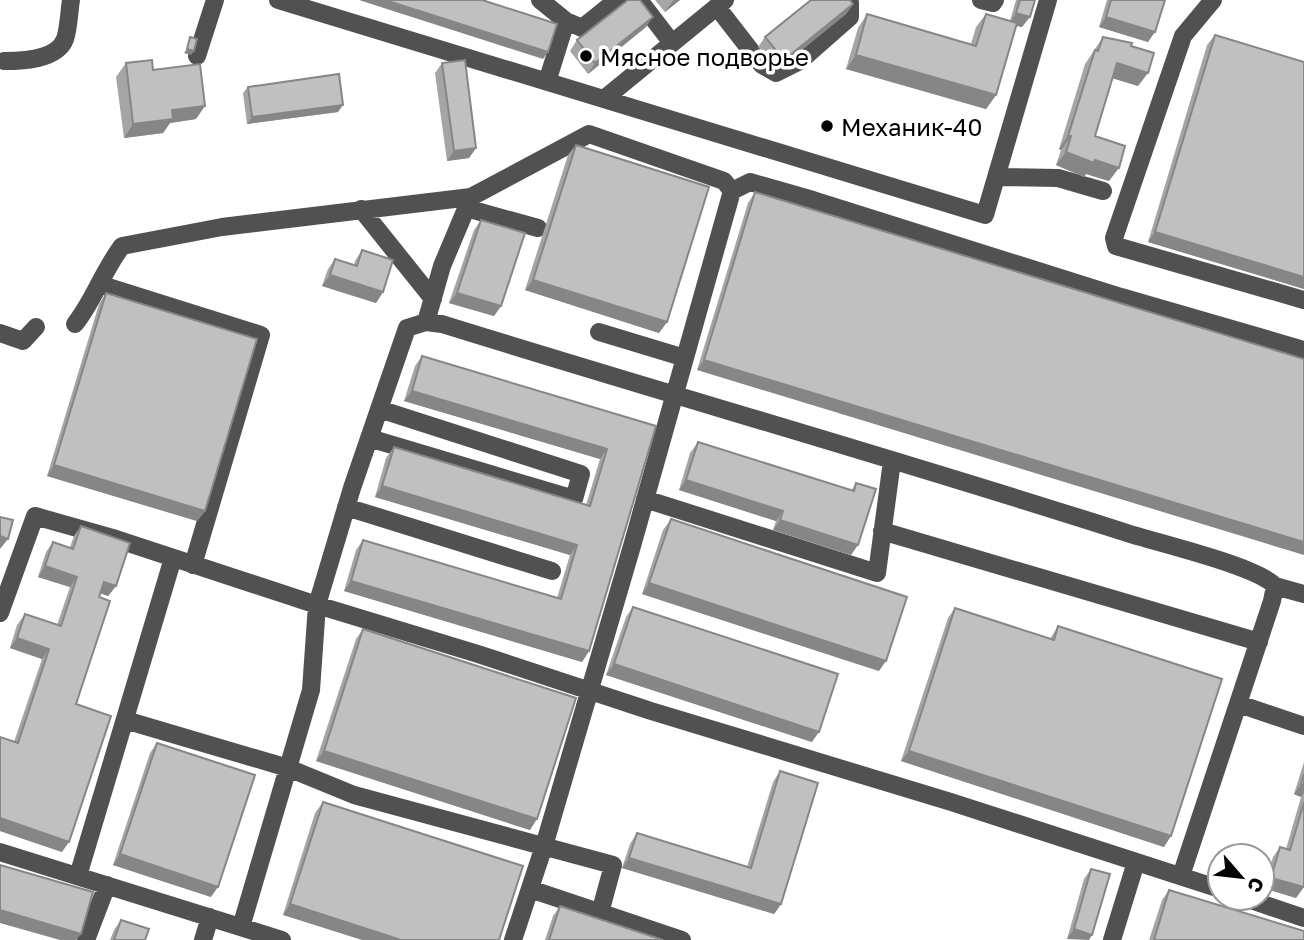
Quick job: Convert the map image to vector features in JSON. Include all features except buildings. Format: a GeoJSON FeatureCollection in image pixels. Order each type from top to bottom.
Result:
{"type":"FeatureCollection","features":[{"type":"Feature","properties":{"kind":"street"},"geometry":{"type":"LineString","coordinates":[[4,61],[24,61],[51,53],[64,42],[71,0]]}},
{"type":"Feature","properties":{"kind":"street"},"geometry":{"type":"LineString","coordinates":[[197,56],[215,0]]}},
{"type":"Feature","properties":{"kind":"street"},"geometry":{"type":"LineString","coordinates":[[278,0],[985,215],[1048,0]]}},
{"type":"Feature","properties":{"kind":"street"},"geometry":{"type":"LineString","coordinates":[[540,0],[566,21],[582,27],[617,0]]}},
{"type":"Feature","properties":{"kind":"street"},"geometry":{"type":"LineString","coordinates":[[639,0],[672,43]]}},
{"type":"Feature","properties":{"kind":"street"},"geometry":{"type":"LineString","coordinates":[[981,0],[993,3],[995,0]]}},
{"type":"Feature","properties":{"kind":"street"},"geometry":{"type":"LineString","coordinates":[[1213,0],[1183,36],[1114,238],[1116,246],[1304,300]]}},
{"type":"Feature","properties":{"kind":"street"},"geometry":{"type":"LineString","coordinates":[[604,99],[721,3],[762,65],[775,73],[800,61],[850,17],[849,3]]}},
{"type":"Feature","properties":{"kind":"street"},"geometry":{"type":"LineString","coordinates":[[547,82],[566,21]]}},
{"type":"Feature","properties":{"kind":"street"},"geometry":{"type":"LineString","coordinates":[[426,322],[442,266],[469,202],[589,134],[724,181],[732,191]]}},
{"type":"Feature","properties":{"kind":"street"},"geometry":{"type":"LineString","coordinates":[[996,177],[1058,178],[1104,191]]}},
{"type":"Feature","properties":{"kind":"street"},"geometry":{"type":"LineString","coordinates":[[513,940],[544,846],[732,191],[750,182],[1082,285],[1304,350]]}},
{"type":"Feature","properties":{"kind":"street"},"geometry":{"type":"LineString","coordinates":[[75,324],[87,309],[109,263],[122,246],[222,227],[361,209],[469,202],[538,228]]}},
{"type":"Feature","properties":{"kind":"street"},"geometry":{"type":"LineString","coordinates":[[361,209],[433,299]]}},
{"type":"Feature","properties":{"kind":"street"},"geometry":{"type":"LineString","coordinates":[[99,284],[261,335],[193,565]]}},
{"type":"Feature","properties":{"kind":"street"},"geometry":{"type":"LineString","coordinates":[[241,927],[311,690],[317,605],[346,507],[407,328],[426,322],[442,324],[1239,567],[1269,579],[1275,586],[1304,594]]}},
{"type":"Feature","properties":{"kind":"street"},"geometry":{"type":"LineString","coordinates":[[1,336],[23,341],[36,327]]}},
{"type":"Feature","properties":{"kind":"street"},"geometry":{"type":"LineString","coordinates":[[599,332],[685,358]]}},
{"type":"Feature","properties":{"kind":"street"},"geometry":{"type":"LineString","coordinates":[[369,438],[574,499],[582,474],[379,409]]}},
{"type":"Feature","properties":{"kind":"street"},"geometry":{"type":"LineString","coordinates":[[645,499],[877,573],[892,461]]}},
{"type":"Feature","properties":{"kind":"street"},"geometry":{"type":"LineString","coordinates":[[346,507],[552,571]]}},
{"type":"Feature","properties":{"kind":"street"},"geometry":{"type":"LineString","coordinates":[[0,613],[35,516],[1206,884]]}},
{"type":"Feature","properties":{"kind":"street"},"geometry":{"type":"LineString","coordinates":[[883,531],[1259,642]]}},
{"type":"Feature","properties":{"kind":"street"},"geometry":{"type":"LineString","coordinates":[[78,876],[173,558]]}},
{"type":"Feature","properties":{"kind":"street"},"geometry":{"type":"LineString","coordinates":[[1181,876],[1239,704],[1275,586]]}},
{"type":"Feature","properties":{"kind":"street"},"geometry":{"type":"LineString","coordinates":[[1239,704],[1304,726]]}},
{"type":"Feature","properties":{"kind":"street"},"geometry":{"type":"LineString","coordinates":[[125,720],[288,768],[354,795],[613,865],[600,913]]}},
{"type":"Feature","properties":{"kind":"street"},"geometry":{"type":"LineString","coordinates":[[0,852],[281,940]]}},
{"type":"Feature","properties":{"kind":"street"},"geometry":{"type":"LineString","coordinates":[[1112,940],[1136,862]]}},
{"type":"Feature","properties":{"kind":"street"},"geometry":{"type":"LineString","coordinates":[[86,940],[107,885]]}},
{"type":"Feature","properties":{"kind":"street"},"geometry":{"type":"LineString","coordinates":[[530,889],[682,940]]}},
{"type":"Feature","properties":{"kind":"street"},"geometry":{"type":"LineString","coordinates":[[1276,909],[1304,918]]}},
{"type":"Feature","properties":{"kind":"street"},"geometry":{"type":"LineString","coordinates":[[204,940],[210,917]]}},
{"type":"Feature","properties":{"kind":"place","name":"Мясное подворье"},"geometry":{"type":"Point","coordinates":[586,56]}},
{"type":"Feature","properties":{"kind":"place","name":"Механик-40"},"geometry":{"type":"Point","coordinates":[827,126]}}]}
